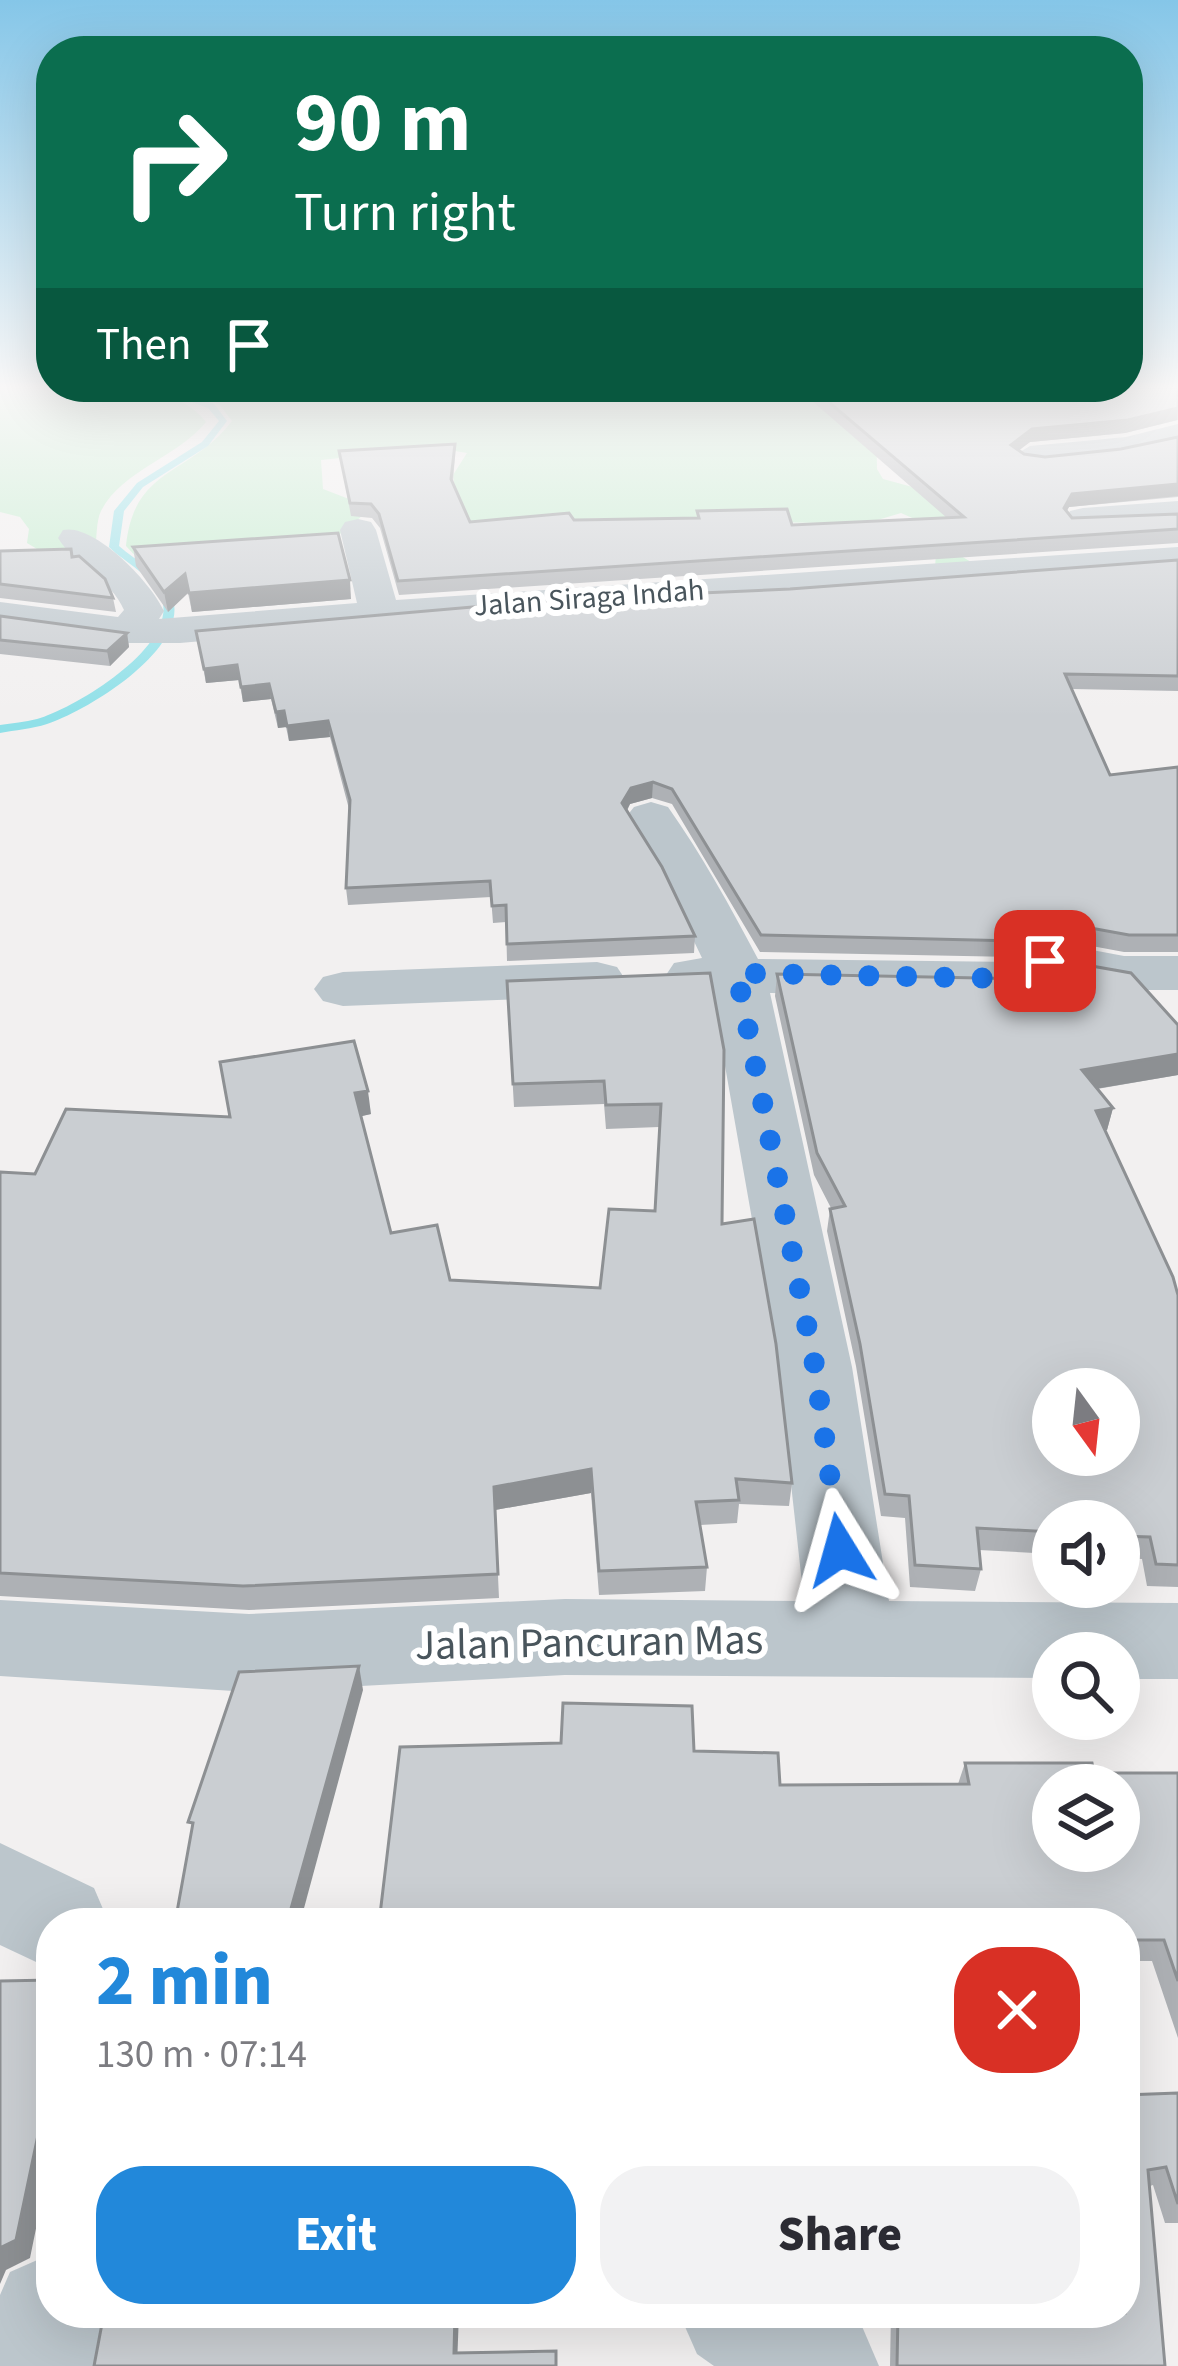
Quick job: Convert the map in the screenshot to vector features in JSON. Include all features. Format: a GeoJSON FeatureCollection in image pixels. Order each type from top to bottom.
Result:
{"type":"FeatureCollection","features":[{"type":"Feature","properties":{"kind":"street"},"geometry":{"type":"LineString","coordinates":[[1083,519],[1178,512]]}},
{"type":"Feature","properties":{"kind":"street"},"geometry":{"type":"LineString","coordinates":[[358,530],[380,614]]}},
{"type":"Feature","properties":{"kind":"street"},"geometry":{"type":"LineString","coordinates":[[76,538],[90,558],[135,586],[144,611],[134,631]]}},
{"type":"Feature","properties":{"kind":"street","name":"Jalan Siraga Indah"},"geometry":{"type":"LineString","coordinates":[[0,614],[134,631],[180,631],[565,597],[811,586],[1178,558]]}},
{"type":"Feature","properties":{"kind":"street"},"geometry":{"type":"LineString","coordinates":[[651,817],[691,881],[737,973],[815,1367],[853,1641]]}},
{"type":"Feature","properties":{"kind":"street"},"geometry":{"type":"LineString","coordinates":[[343,989],[737,973],[1026,979],[1036,975],[1045,961],[1054,960],[1124,974],[1178,973]]}},
{"type":"Feature","properties":{"kind":"street","name":"Jalan Pancuran Mas"},"geometry":{"type":"LineString","coordinates":[[0,1639],[249,1653],[565,1636],[1178,1641]]}},
{"type":"Feature","properties":{"kind":"street"},"geometry":{"type":"LineString","coordinates":[[0,1892],[36,1911]]}},
{"type":"Feature","properties":{"kind":"street"},"geometry":{"type":"LineString","coordinates":[[42,2366],[48,2328]]}},
{"type":"Feature","properties":{"kind":"street"},"geometry":{"type":"LineString","coordinates":[[761,2328],[819,2366]]}},
{"type":"Feature","properties":{"kind":"green space"},"geometry":{"type":"Polygon","coordinates":[[[0,496],[111,496],[99,515],[95,550],[42,552],[27,543],[29,529],[20,517],[0,512],[0,496]]]}},
{"type":"Feature","properties":{"kind":"green space"},"geometry":{"type":"Polygon","coordinates":[[[144,496],[342,496],[362,516],[335,538],[145,566],[126,546],[144,496]]]}},
{"type":"Feature","properties":{"kind":"green space"},"geometry":{"type":"Polygon","coordinates":[[[456,496],[947,496],[957,499],[956,553],[976,565],[935,567],[936,554],[919,521],[901,513],[864,524],[598,518],[460,528],[456,496]]]}},
{"type":"Feature","properties":{"kind":"building"},"geometry":{"type":"Polygon","coordinates":[[[349,496],[459,496],[470,522],[569,513],[574,520],[699,518],[697,511],[787,509],[792,525],[964,517],[940,496],[1071,496],[1064,508],[1072,518],[1178,514],[1178,529],[398,581],[379,514],[371,504],[350,503],[349,496]]]}},
{"type":"Feature","properties":{"kind":"building"},"geometry":{"type":"Polygon","coordinates":[[[338,533],[350,580],[189,593],[185,574],[164,592],[133,547],[338,533]]]}},
{"type":"Feature","properties":{"kind":"building"},"geometry":{"type":"Polygon","coordinates":[[[71,549],[72,557],[79,556],[105,579],[113,598],[0,584],[0,551],[71,549]]]}},
{"type":"Feature","properties":{"kind":"building"},"geometry":{"type":"Polygon","coordinates":[[[1178,560],[1178,676],[1065,674],[1110,775],[1178,767],[1178,935],[1129,935],[1058,922],[1027,928],[1017,941],[761,935],[672,789],[653,782],[631,788],[622,803],[662,867],[695,936],[507,944],[506,905],[492,906],[490,881],[346,888],[350,800],[328,721],[287,726],[284,711],[276,712],[269,684],[241,687],[237,665],[204,669],[196,631],[565,599],[790,589],[1178,560]]]}},
{"type":"Feature","properties":{"kind":"building"},"geometry":{"type":"Polygon","coordinates":[[[0,616],[127,633],[107,651],[0,640],[0,616]]]}},
{"type":"Feature","properties":{"kind":"building"},"geometry":{"type":"Polygon","coordinates":[[[1069,962],[1131,973],[1178,1025],[1178,1054],[1082,1070],[1113,1108],[1096,1111],[1178,1295],[1178,1565],[1156,1564],[1150,1537],[1140,1537],[1140,1500],[1032,1500],[1032,1531],[977,1528],[981,1569],[915,1565],[909,1496],[885,1494],[860,1344],[830,1209],[845,1206],[817,1153],[777,974],[1031,979],[1062,970],[1069,962]]]}},
{"type":"Feature","properties":{"kind":"building"},"geometry":{"type":"Polygon","coordinates":[[[710,973],[724,1050],[722,1224],[754,1219],[776,1344],[792,1483],[736,1479],[739,1500],[696,1502],[707,1567],[599,1571],[591,1469],[494,1487],[498,1574],[243,1586],[0,1573],[0,1172],[35,1174],[66,1109],[230,1117],[220,1062],[354,1041],[368,1091],[355,1093],[391,1233],[437,1225],[450,1280],[600,1288],[609,1209],[655,1211],[661,1104],[606,1105],[604,1081],[513,1084],[507,981],[710,973]]]}},
{"type":"Feature","properties":{"kind":"building"},"geometry":{"type":"Polygon","coordinates":[[[359,1666],[291,1908],[178,1908],[193,1823],[188,1822],[239,1672],[359,1666]]]}},
{"type":"Feature","properties":{"kind":"building"},"geometry":{"type":"Polygon","coordinates":[[[563,1703],[692,1706],[694,1751],[778,1753],[780,1785],[969,1784],[965,1763],[1092,1763],[1032,1764],[1032,1872],[1140,1872],[1140,1773],[1178,1773],[1178,1981],[1164,1940],[1140,1940],[1140,1908],[381,1908],[400,1747],[561,1743],[563,1703]]]}},
{"type":"Feature","properties":{"kind":"building"},"geometry":{"type":"Polygon","coordinates":[[[36,1980],[36,2145],[16,2240],[0,2248],[0,1981],[36,1980]]]}},
{"type":"Feature","properties":{"kind":"building"},"geometry":{"type":"Polygon","coordinates":[[[1178,2093],[1178,2204],[1166,2167],[1148,2170],[1165,2366],[897,2366],[898,2328],[1140,2328],[1140,2094],[1178,2093]]]}},
{"type":"Feature","properties":{"kind":"building"},"geometry":{"type":"Polygon","coordinates":[[[101,2328],[455,2328],[454,2353],[556,2351],[556,2366],[94,2366],[101,2328]]]}},
{"type":"Feature","properties":{"kind":"waterway"},"geometry":{"type":"LineString","coordinates":[[0,729],[46,720],[83,701],[128,671],[162,635],[169,616],[167,598],[114,547],[119,511],[131,496]]}},
{"type":"Feature","properties":{"kind":"route"},"geometry":{"type":"LineString","coordinates":[[840,1550],[815,1367],[737,973],[1026,979],[1036,975],[1045,961]]}}]}
